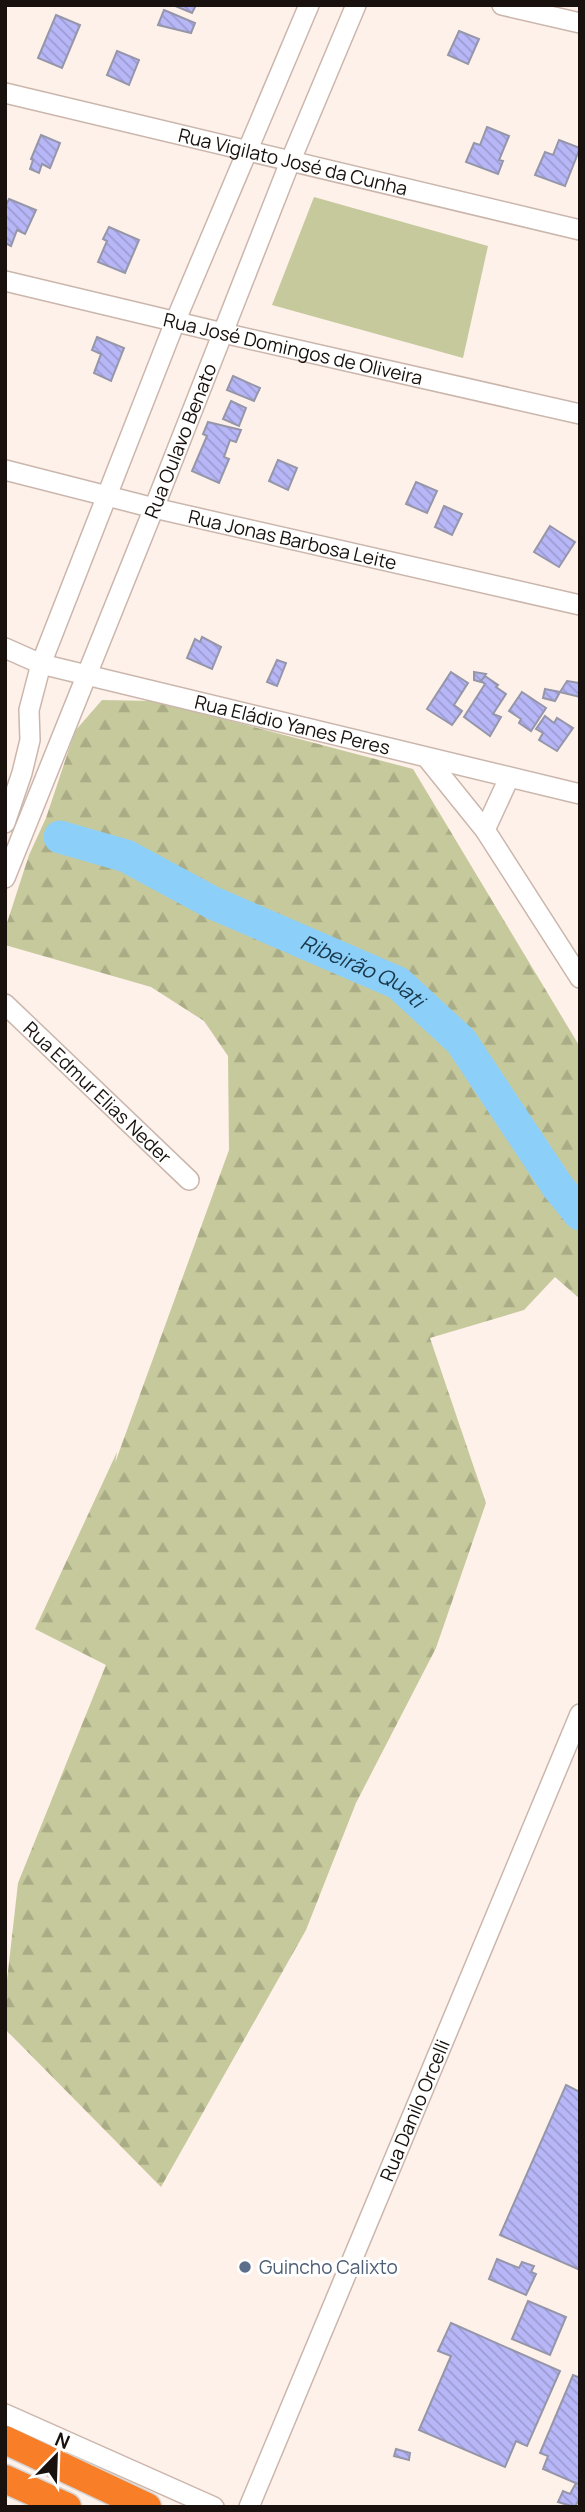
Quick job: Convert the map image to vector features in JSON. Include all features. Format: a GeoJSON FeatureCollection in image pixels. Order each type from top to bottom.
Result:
{"type":"FeatureCollection","features":[{"type":"Feature","properties":{"kind":"highway"},"geometry":{"type":"LineString","coordinates":[[5,2441],[147,2507]]}},
{"type":"Feature","properties":{"kind":"highway"},"geometry":{"type":"LineString","coordinates":[[16,2484],[51,2507]]}},
{"type":"Feature","properties":{"kind":"highway"},"geometry":{"type":"LineString","coordinates":[[16,2484],[67,2507]]}},
{"type":"Feature","properties":{"kind":"street"},"geometry":{"type":"LineString","coordinates":[[5,823],[30,740],[29,710],[41,664],[175,321],[309,5]]}},
{"type":"Feature","properties":{"kind":"street","name":"Rua Oulavo Benato"},"geometry":{"type":"LineString","coordinates":[[5,878],[290,162],[356,5]]}},
{"type":"Feature","properties":{"kind":"street"},"geometry":{"type":"LineString","coordinates":[[502,5],[580,23]]}},
{"type":"Feature","properties":{"kind":"street","name":"Rua Vigilato José da Cunha"},"geometry":{"type":"LineString","coordinates":[[5,93],[580,230]]}},
{"type":"Feature","properties":{"kind":"street","name":"Rua José Domingos de Oliveira"},"geometry":{"type":"LineString","coordinates":[[5,281],[580,414]]}},
{"type":"Feature","properties":{"kind":"street","name":"Rua Jonas Barbosa Leite"},"geometry":{"type":"LineString","coordinates":[[5,470],[154,508],[580,605]]}},
{"type":"Feature","properties":{"kind":"street","name":"Rua Eládio Yanes Peres"},"geometry":{"type":"LineString","coordinates":[[5,648],[41,664],[580,794]]}},
{"type":"Feature","properties":{"kind":"street"},"geometry":{"type":"LineString","coordinates":[[427,758],[485,830],[580,978]]}},
{"type":"Feature","properties":{"kind":"street"},"geometry":{"type":"LineString","coordinates":[[485,830],[509,778]]}},
{"type":"Feature","properties":{"kind":"street","name":"Rua Edmur Elias Neder"},"geometry":{"type":"LineString","coordinates":[[5,1004],[189,1180]]}},
{"type":"Feature","properties":{"kind":"street","name":"Rua Danilo Orcelli"},"geometry":{"type":"LineString","coordinates":[[249,2507],[580,1714]]}},
{"type":"Feature","properties":{"kind":"street"},"geometry":{"type":"LineString","coordinates":[[5,2414],[214,2507]]}},
{"type":"Feature","properties":{"kind":"green space"},"geometry":{"type":"Polygon","coordinates":[[[314,197],[488,246],[463,358],[272,305],[314,197]]]}},
{"type":"Feature","properties":{"kind":"green space"},"geometry":{"type":"Polygon","coordinates":[[[102,700],[155,701],[413,769],[580,1047],[580,1299],[555,1277],[524,1310],[430,1338],[486,1503],[436,1648],[356,1803],[306,1930],[161,2187],[5,2029],[5,1998],[18,1883],[106,1665],[35,1629],[117,1452],[115,1463],[229,1150],[228,1056],[204,1021],[151,987],[5,945],[5,929],[29,855],[46,818],[75,731],[102,700]]]}},
{"type":"Feature","properties":{"kind":"building"},"geometry":{"type":"Polygon","coordinates":[[[173,5],[196,5],[192,13],[173,5]]]}},
{"type":"Feature","properties":{"kind":"building"},"geometry":{"type":"Polygon","coordinates":[[[164,10],[195,23],[191,33],[158,25],[164,10]]]}},
{"type":"Feature","properties":{"kind":"building"},"geometry":{"type":"Polygon","coordinates":[[[56,15],[80,25],[62,68],[38,58],[56,15]]]}},
{"type":"Feature","properties":{"kind":"building"},"geometry":{"type":"Polygon","coordinates":[[[459,31],[479,39],[468,64],[448,55],[459,31]]]}},
{"type":"Feature","properties":{"kind":"building"},"geometry":{"type":"Polygon","coordinates":[[[117,51],[139,60],[129,85],[107,75],[117,51]]]}},
{"type":"Feature","properties":{"kind":"building"},"geometry":{"type":"Polygon","coordinates":[[[487,127],[509,136],[499,160],[503,161],[498,174],[466,162],[474,143],[480,145],[487,127]]]}},
{"type":"Feature","properties":{"kind":"building"},"geometry":{"type":"Polygon","coordinates":[[[41,135],[60,143],[50,168],[42,164],[39,173],[30,169],[31,159],[41,135]]]}},
{"type":"Feature","properties":{"kind":"building"},"geometry":{"type":"Polygon","coordinates":[[[559,140],[580,148],[565,186],[535,175],[545,152],[553,155],[559,140]]]}},
{"type":"Feature","properties":{"kind":"building"},"geometry":{"type":"Polygon","coordinates":[[[9,199],[36,210],[25,234],[17,230],[11,246],[5,243],[5,207],[9,199]]]}},
{"type":"Feature","properties":{"kind":"building"},"geometry":{"type":"Polygon","coordinates":[[[109,227],[139,240],[125,273],[98,262],[107,241],[103,239],[109,227]]]}},
{"type":"Feature","properties":{"kind":"building"},"geometry":{"type":"Polygon","coordinates":[[[97,337],[124,348],[111,381],[94,373],[101,354],[92,350],[97,337]]]}},
{"type":"Feature","properties":{"kind":"building"},"geometry":{"type":"Polygon","coordinates":[[[233,376],[260,388],[254,401],[227,390],[233,376]]]}},
{"type":"Feature","properties":{"kind":"building"},"geometry":{"type":"Polygon","coordinates":[[[231,401],[246,408],[239,426],[223,419],[231,401]]]}},
{"type":"Feature","properties":{"kind":"building"},"geometry":{"type":"Polygon","coordinates":[[[208,422],[241,430],[236,442],[230,440],[224,457],[229,459],[219,483],[192,471],[207,436],[203,434],[208,422]]]}},
{"type":"Feature","properties":{"kind":"building"},"geometry":{"type":"Polygon","coordinates":[[[278,460],[297,468],[288,490],[269,481],[278,460]]]}},
{"type":"Feature","properties":{"kind":"building"},"geometry":{"type":"Polygon","coordinates":[[[416,482],[437,491],[427,513],[406,504],[416,482]]]}},
{"type":"Feature","properties":{"kind":"building"},"geometry":{"type":"Polygon","coordinates":[[[444,506],[462,514],[452,535],[435,527],[444,506]]]}},
{"type":"Feature","properties":{"kind":"building"},"geometry":{"type":"Polygon","coordinates":[[[550,526],[575,542],[559,567],[534,552],[550,526]]]}},
{"type":"Feature","properties":{"kind":"building"},"geometry":{"type":"Polygon","coordinates":[[[202,637],[221,647],[212,669],[187,658],[195,639],[200,642],[202,637]]]}},
{"type":"Feature","properties":{"kind":"building"},"geometry":{"type":"Polygon","coordinates":[[[277,660],[286,663],[277,686],[267,682],[277,660]]]}},
{"type":"Feature","properties":{"kind":"building"},"geometry":{"type":"Polygon","coordinates":[[[451,672],[468,683],[454,705],[462,711],[452,725],[427,709],[451,672]]]}},
{"type":"Feature","properties":{"kind":"building"},"geometry":{"type":"Polygon","coordinates":[[[474,672],[486,674],[481,682],[474,680],[474,672]]]}},
{"type":"Feature","properties":{"kind":"building"},"geometry":{"type":"Polygon","coordinates":[[[485,676],[506,694],[493,714],[501,717],[490,736],[464,717],[485,684],[481,681],[485,676]]]}},
{"type":"Feature","properties":{"kind":"building"},"geometry":{"type":"Polygon","coordinates":[[[567,681],[580,683],[580,697],[560,692],[567,681]]]}},
{"type":"Feature","properties":{"kind":"building"},"geometry":{"type":"Polygon","coordinates":[[[545,689],[560,692],[555,701],[543,698],[545,689]]]}},
{"type":"Feature","properties":{"kind":"building"},"geometry":{"type":"Polygon","coordinates":[[[522,692],[546,708],[531,731],[519,723],[521,719],[509,711],[522,692]]]}},
{"type":"Feature","properties":{"kind":"building"},"geometry":{"type":"Polygon","coordinates":[[[545,716],[554,723],[557,718],[573,728],[557,751],[539,740],[543,733],[536,729],[545,716]]]}},
{"type":"Feature","properties":{"kind":"building"},"geometry":{"type":"Polygon","coordinates":[[[566,2085],[580,2092],[580,2270],[500,2235],[566,2085]]]}},
{"type":"Feature","properties":{"kind":"building"},"geometry":{"type":"Polygon","coordinates":[[[497,2259],[519,2268],[522,2262],[534,2266],[531,2272],[536,2274],[526,2295],[489,2279],[497,2259]]]}},
{"type":"Feature","properties":{"kind":"building"},"geometry":{"type":"Polygon","coordinates":[[[528,2301],[566,2317],[550,2355],[512,2339],[528,2301]]]}},
{"type":"Feature","properties":{"kind":"building"},"geometry":{"type":"Polygon","coordinates":[[[451,2323],[560,2371],[527,2446],[516,2441],[505,2467],[419,2430],[451,2356],[438,2351],[451,2323]]]}},
{"type":"Feature","properties":{"kind":"building"},"geometry":{"type":"Polygon","coordinates":[[[573,2375],[580,2378],[580,2485],[543,2469],[548,2456],[540,2453],[573,2375]]]}},
{"type":"Feature","properties":{"kind":"building"},"geometry":{"type":"Polygon","coordinates":[[[396,2449],[410,2453],[409,2460],[394,2456],[396,2449]]]}},
{"type":"Feature","properties":{"kind":"building"},"geometry":{"type":"Polygon","coordinates":[[[576,2483],[580,2485],[580,2497],[575,2507],[558,2502],[563,2491],[570,2494],[576,2483]]]}},
{"type":"Feature","properties":{"kind":"waterway","name":"Ribeirão Quati"},"geometry":{"type":"LineString","coordinates":[[60,837],[126,856],[213,903],[398,983],[461,1041],[558,1187],[580,1214]]}},
{"type":"Feature","properties":{"kind":"place","name":"Guincho Calixto"},"geometry":{"type":"Point","coordinates":[245,2267]}}]}
